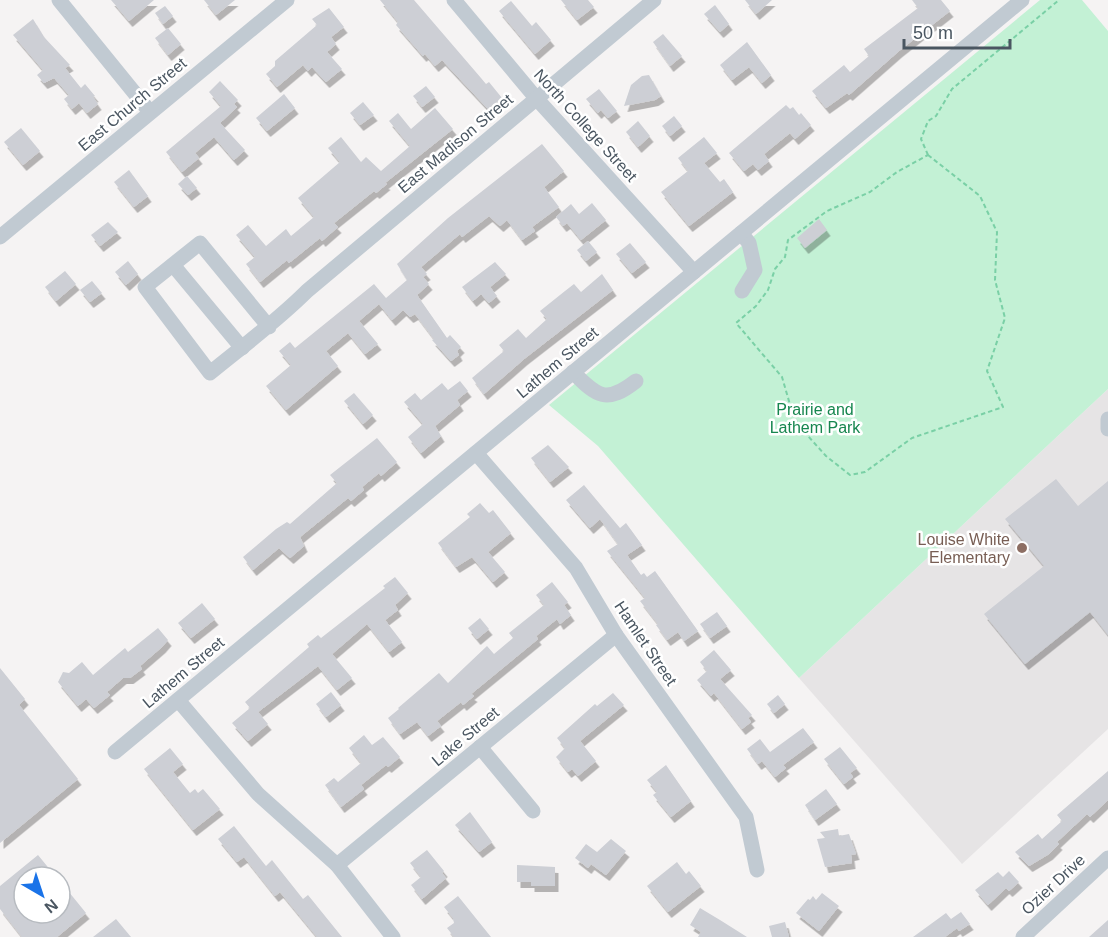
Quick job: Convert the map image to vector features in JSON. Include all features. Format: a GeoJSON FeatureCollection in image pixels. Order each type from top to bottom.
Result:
{"type":"FeatureCollection","features":[{"type":"Feature","properties":{"kind":"street"},"geometry":{"type":"LineString","coordinates":[[59,0],[150,112]]}},
{"type":"Feature","properties":{"kind":"street","name":"East Church Street"},"geometry":{"type":"LineString","coordinates":[[0,237],[287,0]]}},
{"type":"Feature","properties":{"kind":"street","name":"North College Street"},"geometry":{"type":"LineString","coordinates":[[454,0],[536,98],[694,272]]}},
{"type":"Feature","properties":{"kind":"street","name":"East Madison Street"},"geometry":{"type":"LineString","coordinates":[[173,265],[145,287],[210,373],[282,316],[307,291],[654,0]]}},
{"type":"Feature","properties":{"kind":"street","name":"Lathem Street"},"geometry":{"type":"LineString","coordinates":[[115,752],[1022,0]]}},
{"type":"Feature","properties":{"kind":"street"},"geometry":{"type":"LineString","coordinates":[[741,233],[749,243],[755,270],[742,291]]}},
{"type":"Feature","properties":{"kind":"street"},"geometry":{"type":"LineString","coordinates":[[242,348],[173,265],[200,243],[268,327]]}},
{"type":"Feature","properties":{"kind":"street"},"geometry":{"type":"LineString","coordinates":[[573,372],[596,394],[607,397],[615,395],[636,381]]}},
{"type":"Feature","properties":{"kind":"street"},"geometry":{"type":"LineString","coordinates":[[1108,418],[1108,429]]}},
{"type":"Feature","properties":{"kind":"street","name":"Hamlet Street"},"geometry":{"type":"LineString","coordinates":[[476,453],[576,568],[616,635],[746,817],[757,870]]}},
{"type":"Feature","properties":{"kind":"street","name":"Lake Street"},"geometry":{"type":"LineString","coordinates":[[338,865],[616,635]]}},
{"type":"Feature","properties":{"kind":"street"},"geometry":{"type":"LineString","coordinates":[[178,700],[258,794],[338,865],[393,937]]}},
{"type":"Feature","properties":{"kind":"street"},"geometry":{"type":"LineString","coordinates":[[480,747],[533,812]]}},
{"type":"Feature","properties":{"kind":"street","name":"Ozier Drive"},"geometry":{"type":"LineString","coordinates":[[1023,937],[1108,858]]}},
{"type":"Feature","properties":{"kind":"path"},"geometry":{"type":"LineString","coordinates":[[928,155],[897,172],[870,192],[827,211],[788,240],[785,257],[775,269],[768,291],[735,323],[782,376],[793,415],[800,426],[826,456],[850,475],[865,472],[912,438],[1003,408],[987,371],[1005,318],[995,280],[997,232],[980,196],[928,155],[921,139],[928,121],[936,116],[952,89],[1059,0]]}},
{"type":"Feature","properties":{"kind":"shaded area","name":"Louise White Elementary"},"geometry":{"type":"Polygon","coordinates":[[[1108,389],[1108,729],[962,864],[799,678],[1108,389]]]}},
{"type":"Feature","properties":{"kind":"green space","name":"Prairie and Lathem Park"},"geometry":{"type":"Polygon","coordinates":[[[1040,0],[1082,0],[1108,31],[1108,389],[799,678],[598,446],[549,405],[1040,0]]]}},
{"type":"Feature","properties":{"kind":"building"},"geometry":{"type":"Polygon","coordinates":[[[111,0],[154,0],[129,21],[111,0]]]}},
{"type":"Feature","properties":{"kind":"building"},"geometry":{"type":"Polygon","coordinates":[[[204,0],[235,0],[216,15],[204,0]]]}},
{"type":"Feature","properties":{"kind":"building"},"geometry":{"type":"Polygon","coordinates":[[[380,0],[414,0],[486,84],[489,82],[502,98],[488,109],[442,60],[435,66],[425,54],[423,56],[396,25],[398,22],[380,0]]]}},
{"type":"Feature","properties":{"kind":"building"},"geometry":{"type":"Polygon","coordinates":[[[561,0],[588,0],[594,7],[577,20],[561,0]]]}},
{"type":"Feature","properties":{"kind":"building"},"geometry":{"type":"Polygon","coordinates":[[[745,0],[772,0],[756,14],[745,0]]]}},
{"type":"Feature","properties":{"kind":"building"},"geometry":{"type":"Polygon","coordinates":[[[912,0],[941,0],[950,11],[899,51],[849,95],[847,93],[826,108],[812,91],[844,65],[850,72],[869,56],[864,49],[918,8],[912,0]]]}},
{"type":"Feature","properties":{"kind":"building"},"geometry":{"type":"Polygon","coordinates":[[[511,1],[532,26],[536,22],[551,40],[535,54],[499,11],[511,1]]]}},
{"type":"Feature","properties":{"kind":"building"},"geometry":{"type":"Polygon","coordinates":[[[715,5],[729,24],[720,32],[704,14],[715,5]]]}},
{"type":"Feature","properties":{"kind":"building"},"geometry":{"type":"Polygon","coordinates":[[[165,6],[173,16],[163,24],[155,13],[165,6]]]}},
{"type":"Feature","properties":{"kind":"building"},"geometry":{"type":"Polygon","coordinates":[[[329,8],[344,27],[331,37],[336,44],[327,52],[342,69],[326,82],[312,67],[308,71],[303,65],[277,87],[266,74],[275,66],[275,61],[317,25],[312,19],[329,8]]]}},
{"type":"Feature","properties":{"kind":"building"},"geometry":{"type":"Polygon","coordinates":[[[33,19],[44,37],[70,65],[65,68],[81,88],[85,84],[95,96],[93,97],[98,104],[87,113],[79,103],[72,109],[64,99],[69,95],[54,78],[44,83],[37,75],[43,70],[13,35],[33,19]]]}},
{"type":"Feature","properties":{"kind":"building"},"geometry":{"type":"Polygon","coordinates":[[[168,28],[181,44],[168,55],[155,38],[168,28]]]}},
{"type":"Feature","properties":{"kind":"building"},"geometry":{"type":"Polygon","coordinates":[[[663,34],[682,56],[670,66],[653,42],[663,34]]]}},
{"type":"Feature","properties":{"kind":"building"},"geometry":{"type":"Polygon","coordinates":[[[747,42],[771,75],[762,83],[749,67],[732,80],[720,65],[747,42]]]}},
{"type":"Feature","properties":{"kind":"building"},"geometry":{"type":"Polygon","coordinates":[[[649,75],[661,96],[655,100],[624,106],[631,85],[642,76],[649,75]]]}},
{"type":"Feature","properties":{"kind":"building"},"geometry":{"type":"Polygon","coordinates":[[[220,81],[238,100],[234,104],[237,107],[220,123],[245,150],[234,160],[214,137],[195,153],[199,158],[182,172],[166,152],[221,106],[209,92],[220,81]]]}},
{"type":"Feature","properties":{"kind":"building"},"geometry":{"type":"Polygon","coordinates":[[[426,86],[435,97],[422,107],[413,96],[426,86]]]}},
{"type":"Feature","properties":{"kind":"building"},"geometry":{"type":"Polygon","coordinates":[[[599,89],[617,111],[608,118],[601,110],[598,113],[586,99],[599,89]]]}},
{"type":"Feature","properties":{"kind":"building"},"geometry":{"type":"Polygon","coordinates":[[[284,94],[295,108],[267,131],[256,118],[284,94]]]}},
{"type":"Feature","properties":{"kind":"building"},"geometry":{"type":"Polygon","coordinates":[[[363,102],[374,115],[360,125],[350,113],[363,102]]]}},
{"type":"Feature","properties":{"kind":"building"},"geometry":{"type":"Polygon","coordinates":[[[786,105],[790,109],[793,107],[799,115],[801,113],[811,125],[795,139],[790,133],[764,154],[769,161],[758,170],[753,164],[744,171],[729,153],[786,105]]]}},
{"type":"Feature","properties":{"kind":"building"},"geometry":{"type":"Polygon","coordinates":[[[435,108],[453,129],[385,183],[387,184],[376,193],[374,191],[334,223],[338,227],[322,241],[320,238],[289,263],[287,260],[260,282],[246,264],[255,257],[236,235],[248,225],[266,246],[286,229],[291,236],[314,217],[298,198],[340,162],[328,148],[341,137],[361,162],[366,157],[381,171],[410,146],[389,121],[398,113],[411,129],[435,108]]]}},
{"type":"Feature","properties":{"kind":"building"},"geometry":{"type":"Polygon","coordinates":[[[674,116],[682,126],[670,136],[662,126],[674,116]]]}},
{"type":"Feature","properties":{"kind":"building"},"geometry":{"type":"Polygon","coordinates":[[[638,121],[650,136],[638,147],[626,132],[638,121]]]}},
{"type":"Feature","properties":{"kind":"building"},"geometry":{"type":"Polygon","coordinates":[[[21,128],[40,151],[23,165],[4,142],[21,128]]]}},
{"type":"Feature","properties":{"kind":"building"},"geometry":{"type":"Polygon","coordinates":[[[704,137],[717,153],[704,163],[720,182],[724,179],[733,192],[689,226],[661,192],[688,171],[678,158],[704,137]]]}},
{"type":"Feature","properties":{"kind":"building"},"geometry":{"type":"Polygon","coordinates":[[[542,144],[564,171],[544,187],[559,207],[532,227],[535,231],[522,240],[507,220],[500,226],[489,216],[462,237],[460,234],[421,267],[427,274],[423,277],[429,284],[417,295],[447,338],[450,335],[461,347],[457,351],[459,355],[451,361],[432,340],[434,339],[415,314],[410,317],[403,310],[392,320],[379,304],[359,321],[378,344],[365,354],[348,333],[326,351],[338,366],[286,410],[266,386],[291,365],[279,351],[290,342],[295,348],[374,284],[386,298],[407,280],[397,264],[448,218],[542,144]]]}},
{"type":"Feature","properties":{"kind":"building"},"geometry":{"type":"Polygon","coordinates":[[[129,170],[148,196],[134,207],[114,182],[129,170]]]}},
{"type":"Feature","properties":{"kind":"building"},"geometry":{"type":"Polygon","coordinates":[[[187,176],[197,188],[188,195],[178,184],[187,176]]]}},
{"type":"Feature","properties":{"kind":"building"},"geometry":{"type":"Polygon","coordinates":[[[592,203],[606,220],[581,240],[567,223],[563,226],[556,217],[571,204],[579,214],[592,203]]]}},
{"type":"Feature","properties":{"kind":"building"},"geometry":{"type":"Polygon","coordinates":[[[819,219],[827,230],[805,248],[797,238],[819,219]]]}},
{"type":"Feature","properties":{"kind":"building"},"geometry":{"type":"Polygon","coordinates":[[[108,222],[118,232],[100,246],[91,235],[108,222]]]}},
{"type":"Feature","properties":{"kind":"building"},"geometry":{"type":"Polygon","coordinates":[[[588,241],[597,252],[586,261],[577,250],[588,241]]]}},
{"type":"Feature","properties":{"kind":"building"},"geometry":{"type":"Polygon","coordinates":[[[630,243],[646,262],[632,273],[616,254],[630,243]]]}},
{"type":"Feature","properties":{"kind":"building"},"geometry":{"type":"Polygon","coordinates":[[[128,261],[138,274],[126,285],[115,272],[128,261]]]}},
{"type":"Feature","properties":{"kind":"building"},"geometry":{"type":"Polygon","coordinates":[[[495,262],[506,274],[490,287],[497,296],[489,303],[481,294],[473,301],[462,287],[495,262]]]}},
{"type":"Feature","properties":{"kind":"building"},"geometry":{"type":"Polygon","coordinates":[[[65,271],[76,284],[56,301],[45,287],[65,271]]]}},
{"type":"Feature","properties":{"kind":"building"},"geometry":{"type":"Polygon","coordinates":[[[602,274],[613,290],[524,359],[484,394],[472,378],[504,351],[499,345],[518,329],[526,338],[547,319],[540,311],[574,284],[581,292],[602,274]]]}},
{"type":"Feature","properties":{"kind":"building"},"geometry":{"type":"Polygon","coordinates":[[[92,281],[102,293],[90,302],[80,290],[92,281]]]}},
{"type":"Feature","properties":{"kind":"building"},"geometry":{"type":"Polygon","coordinates":[[[460,381],[468,391],[457,400],[460,405],[435,426],[441,436],[421,453],[408,437],[423,424],[404,402],[415,393],[421,400],[442,383],[448,390],[460,381]]]}},
{"type":"Feature","properties":{"kind":"building"},"geometry":{"type":"Polygon","coordinates":[[[354,393],[373,415],[363,424],[344,401],[354,393]]]}},
{"type":"Feature","properties":{"kind":"building"},"geometry":{"type":"Polygon","coordinates":[[[377,438],[397,462],[381,476],[379,473],[362,487],[364,490],[351,501],[348,498],[300,537],[304,546],[290,558],[279,548],[253,570],[243,557],[276,529],[287,522],[290,524],[337,483],[330,475],[377,438]]]}},
{"type":"Feature","properties":{"kind":"building"},"geometry":{"type":"Polygon","coordinates":[[[548,445],[569,467],[550,482],[531,458],[548,445]]]}},
{"type":"Feature","properties":{"kind":"building"},"geometry":{"type":"Polygon","coordinates":[[[1056,479],[1078,506],[1108,481],[1108,635],[1090,612],[1025,664],[984,614],[1044,566],[1005,519],[1056,479]]]}},
{"type":"Feature","properties":{"kind":"building"},"geometry":{"type":"Polygon","coordinates":[[[584,485],[620,528],[626,523],[642,545],[627,555],[641,575],[644,573],[647,577],[655,571],[698,631],[684,641],[678,632],[667,640],[656,625],[658,624],[640,601],[645,598],[607,551],[618,544],[600,519],[590,528],[566,500],[584,485]]]}},
{"type":"Feature","properties":{"kind":"building"},"geometry":{"type":"Polygon","coordinates":[[[480,503],[489,513],[493,510],[511,533],[488,552],[505,572],[493,582],[472,557],[456,567],[438,543],[470,517],[467,514],[480,503]]]}},
{"type":"Feature","properties":{"kind":"building"},"geometry":{"type":"Polygon","coordinates":[[[395,577],[408,593],[395,605],[398,610],[385,620],[402,642],[389,652],[367,624],[332,654],[352,678],[337,690],[318,666],[258,712],[268,724],[248,741],[232,723],[250,708],[245,702],[309,647],[307,644],[318,635],[321,638],[385,588],[383,586],[395,577]]]}},
{"type":"Feature","properties":{"kind":"building"},"geometry":{"type":"Polygon","coordinates":[[[552,582],[568,602],[564,605],[571,615],[560,624],[557,619],[536,636],[538,639],[471,694],[474,696],[463,705],[461,702],[437,721],[441,726],[428,736],[417,722],[400,734],[388,718],[398,708],[439,673],[448,683],[487,646],[494,654],[513,638],[509,633],[544,605],[536,595],[552,582]]]}},
{"type":"Feature","properties":{"kind":"building"},"geometry":{"type":"Polygon","coordinates":[[[202,603],[215,619],[191,638],[178,623],[202,603]]]}},
{"type":"Feature","properties":{"kind":"building"},"geometry":{"type":"Polygon","coordinates":[[[717,612],[727,626],[710,638],[700,624],[717,612]]]}},
{"type":"Feature","properties":{"kind":"building"},"geometry":{"type":"Polygon","coordinates":[[[480,618],[489,629],[477,639],[468,628],[480,618]]]}},
{"type":"Feature","properties":{"kind":"building"},"geometry":{"type":"Polygon","coordinates":[[[158,628],[168,640],[140,666],[142,669],[130,678],[123,678],[107,692],[110,695],[94,708],[86,699],[78,706],[58,682],[63,672],[69,673],[82,662],[93,675],[125,648],[128,652],[158,628]]]}},
{"type":"Feature","properties":{"kind":"building"},"geometry":{"type":"Polygon","coordinates":[[[714,650],[731,670],[720,679],[752,715],[748,718],[751,722],[742,729],[714,693],[711,696],[697,680],[707,671],[700,662],[714,650]]]}},
{"type":"Feature","properties":{"kind":"building"},"geometry":{"type":"Polygon","coordinates":[[[0,668],[25,699],[19,705],[78,779],[0,843],[0,668]]]}},
{"type":"Feature","properties":{"kind":"building"},"geometry":{"type":"Polygon","coordinates":[[[331,692],[341,705],[326,717],[316,704],[331,692]]]}},
{"type":"Feature","properties":{"kind":"building"},"geometry":{"type":"Polygon","coordinates":[[[613,693],[624,705],[580,741],[596,761],[578,776],[572,769],[568,772],[556,757],[565,748],[557,738],[595,704],[597,706],[613,693]]]}},
{"type":"Feature","properties":{"kind":"building"},"geometry":{"type":"Polygon","coordinates":[[[778,695],[785,704],[774,713],[767,704],[778,695]]]}},
{"type":"Feature","properties":{"kind":"building"},"geometry":{"type":"Polygon","coordinates":[[[803,728],[814,742],[783,765],[786,768],[775,777],[762,761],[758,764],[747,749],[760,739],[770,752],[803,728]]]}},
{"type":"Feature","properties":{"kind":"building"},"geometry":{"type":"Polygon","coordinates":[[[364,735],[372,745],[383,737],[400,757],[361,785],[364,789],[341,807],[325,785],[334,778],[338,782],[361,763],[349,748],[364,735]]]}},
{"type":"Feature","properties":{"kind":"building"},"geometry":{"type":"Polygon","coordinates":[[[840,747],[857,768],[850,773],[853,777],[844,784],[824,759],[840,747]]]}},
{"type":"Feature","properties":{"kind":"building"},"geometry":{"type":"Polygon","coordinates":[[[170,748],[183,764],[173,772],[190,793],[195,789],[198,793],[203,789],[220,809],[193,830],[144,769],[170,748]]]}},
{"type":"Feature","properties":{"kind":"building"},"geometry":{"type":"Polygon","coordinates":[[[666,765],[691,801],[671,817],[653,795],[657,792],[647,780],[666,765]]]}},
{"type":"Feature","properties":{"kind":"building"},"geometry":{"type":"Polygon","coordinates":[[[1108,771],[1108,800],[1090,817],[1087,814],[1057,842],[1059,844],[1049,854],[1029,866],[1015,852],[1038,834],[1042,839],[1062,821],[1057,815],[1108,771]]]}},
{"type":"Feature","properties":{"kind":"building"},"geometry":{"type":"Polygon","coordinates":[[[826,789],[837,804],[815,820],[805,805],[826,789]]]}},
{"type":"Feature","properties":{"kind":"building"},"geometry":{"type":"Polygon","coordinates":[[[470,812],[492,842],[479,852],[455,825],[470,812]]]}},
{"type":"Feature","properties":{"kind":"building"},"geometry":{"type":"Polygon","coordinates":[[[234,826],[266,866],[272,860],[303,899],[308,895],[342,937],[317,937],[280,892],[275,896],[244,857],[237,862],[218,839],[234,826]]]}},
{"type":"Feature","properties":{"kind":"building"},"geometry":{"type":"Polygon","coordinates":[[[838,829],[839,836],[849,834],[856,854],[851,855],[852,863],[825,867],[817,839],[825,838],[820,832],[838,829]]]}},
{"type":"Feature","properties":{"kind":"building"},"geometry":{"type":"Polygon","coordinates":[[[611,839],[626,851],[606,875],[591,864],[588,868],[575,858],[586,844],[597,852],[611,839]]]}},
{"type":"Feature","properties":{"kind":"building"},"geometry":{"type":"Polygon","coordinates":[[[427,850],[444,871],[442,873],[446,878],[422,899],[411,885],[421,877],[410,863],[427,850]]]}},
{"type":"Feature","properties":{"kind":"building"},"geometry":{"type":"Polygon","coordinates":[[[38,855],[46,865],[26,865],[38,855]]]}},
{"type":"Feature","properties":{"kind":"building"},"geometry":{"type":"Polygon","coordinates":[[[677,862],[686,874],[689,871],[701,886],[668,912],[647,886],[677,862]]]}},
{"type":"Feature","properties":{"kind":"building"},"geometry":{"type":"Polygon","coordinates":[[[517,865],[555,867],[555,886],[531,886],[531,882],[517,882],[517,865]]]}},
{"type":"Feature","properties":{"kind":"building"},"geometry":{"type":"Polygon","coordinates":[[[1009,871],[1019,882],[1009,891],[1006,888],[988,905],[975,890],[998,872],[1003,877],[1009,871]]]}},
{"type":"Feature","properties":{"kind":"building"},"geometry":{"type":"Polygon","coordinates":[[[12,876],[12,924],[0,909],[0,886],[12,876]]]}},
{"type":"Feature","properties":{"kind":"building"},"geometry":{"type":"Polygon","coordinates":[[[822,893],[839,906],[819,931],[796,913],[808,899],[810,900],[813,896],[816,900],[822,893]]]}},
{"type":"Feature","properties":{"kind":"building"},"geometry":{"type":"Polygon","coordinates":[[[72,896],[86,913],[72,925],[72,896]]]}},
{"type":"Feature","properties":{"kind":"building"},"geometry":{"type":"Polygon","coordinates":[[[458,896],[491,937],[454,937],[447,928],[454,923],[453,918],[444,907],[458,896]]]}},
{"type":"Feature","properties":{"kind":"building"},"geometry":{"type":"Polygon","coordinates":[[[700,908],[747,937],[698,937],[701,932],[690,925],[700,908]]]}},
{"type":"Feature","properties":{"kind":"building"},"geometry":{"type":"Polygon","coordinates":[[[961,912],[970,924],[959,931],[957,928],[945,937],[913,937],[946,913],[951,919],[961,912]]]}},
{"type":"Feature","properties":{"kind":"building"},"geometry":{"type":"Polygon","coordinates":[[[116,919],[131,937],[93,937],[116,919]]]}},
{"type":"Feature","properties":{"kind":"building"},"geometry":{"type":"Polygon","coordinates":[[[1108,920],[1108,937],[1089,937],[1108,920]]]}},
{"type":"Feature","properties":{"kind":"building"},"geometry":{"type":"Polygon","coordinates":[[[785,922],[789,937],[772,937],[769,926],[785,922]]]}},
{"type":"Feature","properties":{"kind":"building"},"geometry":{"type":"Polygon","coordinates":[[[13,925],[72,925],[57,937],[22,937],[13,925]]]}},
{"type":"Feature","properties":{"kind":"place","name":"Louise White Elementary"},"geometry":{"type":"Point","coordinates":[1022,548]}}]}
